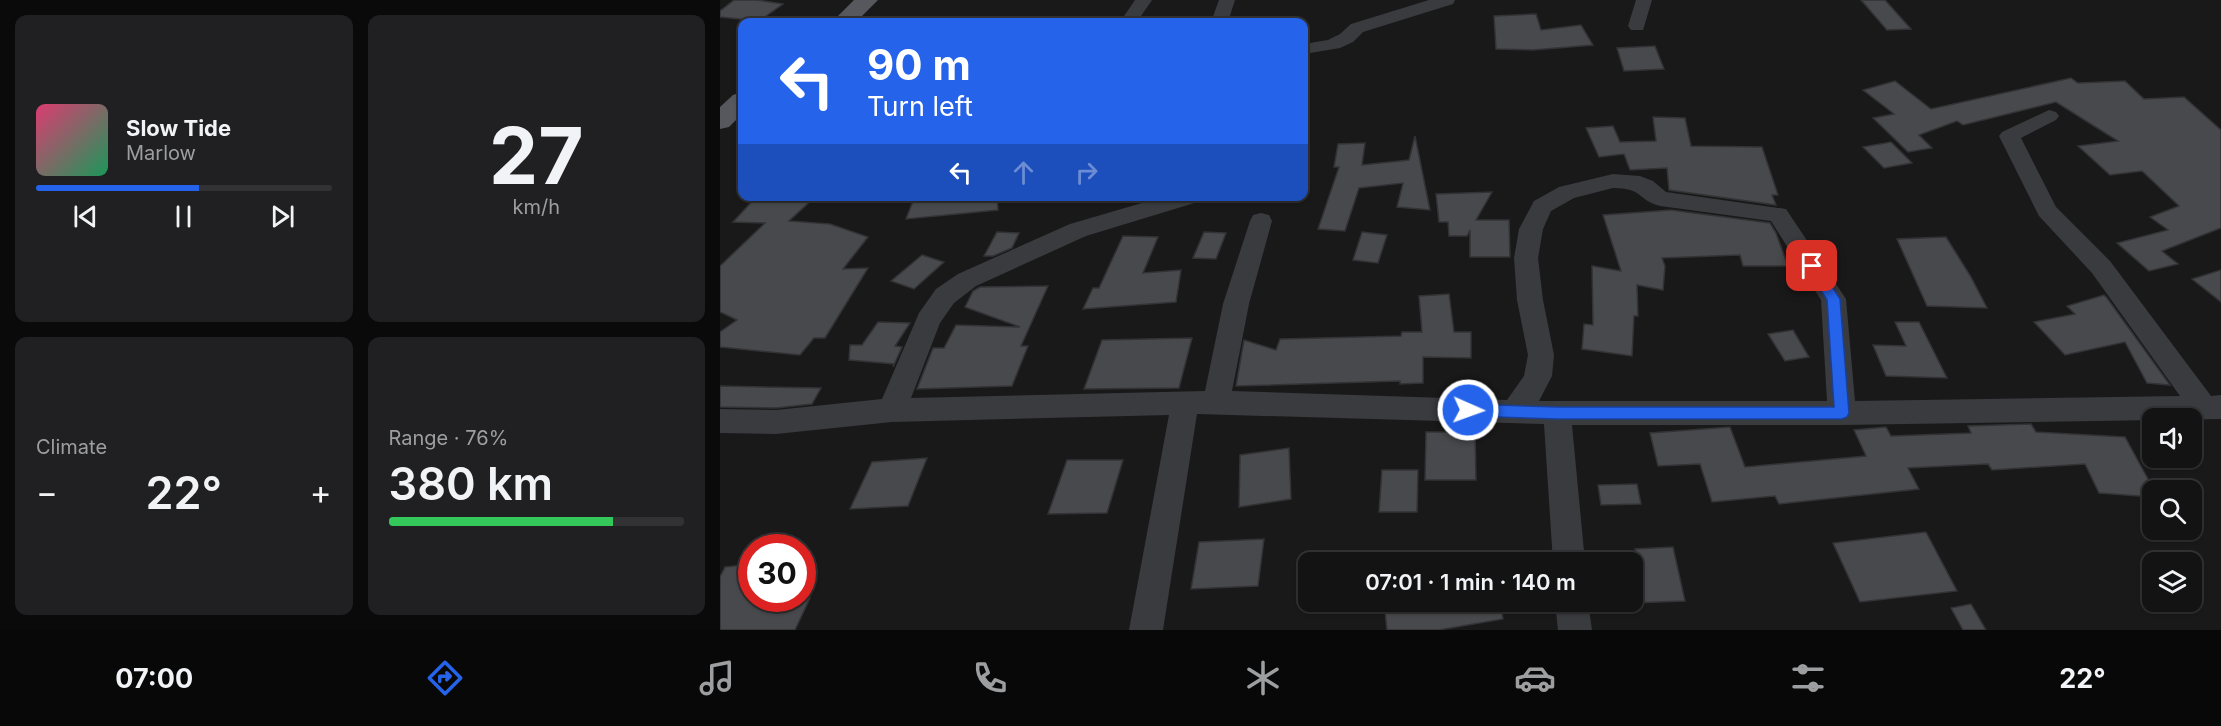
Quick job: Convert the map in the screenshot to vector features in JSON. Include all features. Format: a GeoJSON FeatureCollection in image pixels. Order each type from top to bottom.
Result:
{"type":"FeatureCollection","features":[{"type":"Feature","properties":{"kind":"main road"},"geometry":{"type":"LineString","coordinates":[[832,18],[852,0]]}},
{"type":"Feature","properties":{"kind":"main road"},"geometry":{"type":"LineString","coordinates":[[847,18],[867,0]]}},
{"type":"Feature","properties":{"kind":"main road"},"geometry":{"type":"LineString","coordinates":[[720,121],[738,104]]}},
{"type":"Feature","properties":{"kind":"main road"},"geometry":{"type":"LineString","coordinates":[[720,133],[738,117]]}},
{"type":"Feature","properties":{"kind":"street"},"geometry":{"type":"LineString","coordinates":[[1131,18],[1144,0]]}},
{"type":"Feature","properties":{"kind":"street"},"geometry":{"type":"LineString","coordinates":[[1221,18],[1227,0]]}},
{"type":"Feature","properties":{"kind":"street"},"geometry":{"type":"LineString","coordinates":[[1308,48],[1344,40],[1351,37],[1357,27],[1417,4],[1447,0]]}},
{"type":"Feature","properties":{"kind":"street"},"geometry":{"type":"LineString","coordinates":[[1637,26],[1644,0]]}},
{"type":"Feature","properties":{"kind":"street"},"geometry":{"type":"LineString","coordinates":[[2049,116],[2009,136],[2047,211],[2101,267],[2212,407]]}},
{"type":"Feature","properties":{"kind":"street"},"geometry":{"type":"LineString","coordinates":[[1514,412],[1531,391],[1538,376],[1541,355],[1530,300],[1527,269],[1531,229],[1542,206],[1567,192],[1612,181],[1632,181],[1645,186],[1660,199],[1778,214],[1833,299],[1842,413]]}},
{"type":"Feature","properties":{"kind":"street"},"geometry":{"type":"LineString","coordinates":[[892,410],[928,320],[945,296],[967,279],[1078,230],[1176,201]]}},
{"type":"Feature","properties":{"kind":"street"},"geometry":{"type":"LineString","coordinates":[[1216,402],[1236,304],[1262,221]]}},
{"type":"Feature","properties":{"kind":"street"},"geometry":{"type":"LineString","coordinates":[[720,421],[776,422],[892,410],[1216,402],[1557,413],[1842,413],[2212,407]]}},
{"type":"Feature","properties":{"kind":"street"},"geometry":{"type":"LineString","coordinates":[[1146,630],[1185,404]]}},
{"type":"Feature","properties":{"kind":"street"},"geometry":{"type":"LineString","coordinates":[[1557,413],[1568,552]]}},
{"type":"Feature","properties":{"kind":"street"},"geometry":{"type":"LineString","coordinates":[[1573,612],[1575,630]]}},
{"type":"Feature","properties":{"kind":"building"},"geometry":{"type":"Polygon","coordinates":[[[734,0],[757,0],[783,4],[763,18],[720,17],[720,11],[734,0]]]}},
{"type":"Feature","properties":{"kind":"building"},"geometry":{"type":"Polygon","coordinates":[[[1861,0],[1885,0],[1911,29],[1887,30],[1861,0]]]}},
{"type":"Feature","properties":{"kind":"building"},"geometry":{"type":"Polygon","coordinates":[[[1536,14],[1541,30],[1581,25],[1593,45],[1533,50],[1496,49],[1494,16],[1536,14]]]}},
{"type":"Feature","properties":{"kind":"building"},"geometry":{"type":"Polygon","coordinates":[[[1655,46],[1664,69],[1624,71],[1617,48],[1655,46]]]}},
{"type":"Feature","properties":{"kind":"building"},"geometry":{"type":"Polygon","coordinates":[[[2071,78],[2078,83],[2125,81],[2144,99],[2184,97],[2221,130],[2221,228],[2162,251],[2178,264],[2149,271],[2117,243],[2168,230],[2150,217],[2179,206],[2142,171],[2110,175],[2078,146],[2118,141],[2056,102],[1963,125],[1957,121],[1919,135],[1932,148],[1908,152],[1873,118],[1894,114],[1863,90],[1895,81],[1931,109],[2071,78]]]}},
{"type":"Feature","properties":{"kind":"building"},"geometry":{"type":"Polygon","coordinates":[[[1653,117],[1685,118],[1691,146],[1762,147],[1778,195],[1772,195],[1776,205],[1669,190],[1667,168],[1630,170],[1624,154],[1599,157],[1586,128],[1613,126],[1620,142],[1656,141],[1653,117]]]}},
{"type":"Feature","properties":{"kind":"building"},"geometry":{"type":"Polygon","coordinates":[[[1415,136],[1430,210],[1397,207],[1403,183],[1359,188],[1345,231],[1318,229],[1339,167],[1334,167],[1338,144],[1365,143],[1362,165],[1409,160],[1415,136]]]}},
{"type":"Feature","properties":{"kind":"building"},"geometry":{"type":"Polygon","coordinates":[[[1891,142],[1912,163],[1884,168],[1863,147],[1891,142]]]}},
{"type":"Feature","properties":{"kind":"building"},"geometry":{"type":"Polygon","coordinates":[[[1492,192],[1476,220],[1509,220],[1510,257],[1470,257],[1470,230],[1467,236],[1449,236],[1448,222],[1439,222],[1436,194],[1492,192]]]}},
{"type":"Feature","properties":{"kind":"building"},"geometry":{"type":"Polygon","coordinates":[[[752,201],[811,201],[789,221],[830,224],[868,237],[843,269],[868,268],[825,338],[814,338],[800,355],[720,347],[720,332],[737,320],[720,312],[720,266],[765,223],[733,222],[752,201]]]}},
{"type":"Feature","properties":{"kind":"building"},"geometry":{"type":"Polygon","coordinates":[[[913,201],[997,201],[998,210],[906,219],[913,201]]]}},
{"type":"Feature","properties":{"kind":"building"},"geometry":{"type":"Polygon","coordinates":[[[1671,210],[1770,223],[1788,266],[1743,266],[1740,255],[1662,258],[1665,266],[1663,290],[1637,285],[1638,316],[1634,316],[1632,356],[1582,349],[1584,324],[1593,325],[1592,266],[1621,271],[1603,215],[1671,210]]]}},
{"type":"Feature","properties":{"kind":"building"},"geometry":{"type":"Polygon","coordinates":[[[997,232],[1019,233],[1012,248],[993,256],[984,256],[997,232]]]}},
{"type":"Feature","properties":{"kind":"building"},"geometry":{"type":"Polygon","coordinates":[[[1204,232],[1226,233],[1216,259],[1193,258],[1204,232]]]}},
{"type":"Feature","properties":{"kind":"building"},"geometry":{"type":"Polygon","coordinates":[[[1362,232],[1387,235],[1378,263],[1353,260],[1362,232]]]}},
{"type":"Feature","properties":{"kind":"building"},"geometry":{"type":"Polygon","coordinates":[[[1123,236],[1158,237],[1143,273],[1181,270],[1176,302],[1083,309],[1093,288],[1099,288],[1123,236]]]}},
{"type":"Feature","properties":{"kind":"building"},"geometry":{"type":"Polygon","coordinates":[[[1946,237],[1987,308],[1927,306],[1897,239],[1946,237]]]}},
{"type":"Feature","properties":{"kind":"building"},"geometry":{"type":"Polygon","coordinates":[[[922,255],[944,262],[914,289],[891,281],[922,255]]]}},
{"type":"Feature","properties":{"kind":"building"},"geometry":{"type":"Polygon","coordinates":[[[2221,270],[2221,302],[2192,279],[2221,270]]]}},
{"type":"Feature","properties":{"kind":"building"},"geometry":{"type":"Polygon","coordinates":[[[1048,286],[1021,346],[1028,346],[1012,386],[917,389],[933,348],[944,348],[956,325],[1020,327],[965,307],[973,291],[980,287],[1048,286]]]}},
{"type":"Feature","properties":{"kind":"building"},"geometry":{"type":"Polygon","coordinates":[[[1449,294],[1454,332],[1471,332],[1471,358],[1423,357],[1423,383],[1400,384],[1400,381],[1236,386],[1244,340],[1276,350],[1280,339],[1401,336],[1402,332],[1422,332],[1419,296],[1449,294]]]}},
{"type":"Feature","properties":{"kind":"building"},"geometry":{"type":"Polygon","coordinates":[[[2104,295],[2170,385],[2147,383],[2125,342],[2065,355],[2034,322],[2075,314],[2067,306],[2104,295]]]}},
{"type":"Feature","properties":{"kind":"building"},"geometry":{"type":"Polygon","coordinates":[[[878,322],[910,323],[895,346],[902,347],[893,367],[894,364],[849,360],[850,345],[862,345],[878,322]]]}},
{"type":"Feature","properties":{"kind":"building"},"geometry":{"type":"Polygon","coordinates":[[[1895,322],[1919,322],[1947,378],[1886,376],[1873,345],[1906,346],[1895,322]]]}},
{"type":"Feature","properties":{"kind":"building"},"geometry":{"type":"Polygon","coordinates":[[[1793,330],[1809,357],[1785,361],[1768,334],[1793,330]]]}},
{"type":"Feature","properties":{"kind":"building"},"geometry":{"type":"Polygon","coordinates":[[[1192,338],[1179,388],[1084,389],[1102,340],[1192,338]]]}},
{"type":"Feature","properties":{"kind":"building"},"geometry":{"type":"Polygon","coordinates":[[[720,386],[821,388],[812,404],[776,408],[720,407],[720,386]]]}},
{"type":"Feature","properties":{"kind":"building"},"geometry":{"type":"Polygon","coordinates":[[[2031,424],[2036,432],[2125,437],[2149,480],[2142,480],[2142,496],[2099,493],[2085,464],[1992,470],[1988,464],[1908,468],[1919,489],[1779,504],[1775,496],[1712,502],[1700,464],[1658,466],[1650,433],[1730,427],[1745,467],[1866,456],[1854,430],[1886,427],[1891,436],[1971,433],[1968,426],[2031,424]]]}},
{"type":"Feature","properties":{"kind":"building"},"geometry":{"type":"Polygon","coordinates":[[[1426,432],[1475,432],[1476,480],[1425,480],[1426,432]]]}},
{"type":"Feature","properties":{"kind":"building"},"geometry":{"type":"Polygon","coordinates":[[[1289,448],[1291,499],[1239,507],[1240,455],[1289,448]]]}},
{"type":"Feature","properties":{"kind":"building"},"geometry":{"type":"Polygon","coordinates":[[[927,458],[908,506],[850,509],[872,462],[927,458]]]}},
{"type":"Feature","properties":{"kind":"building"},"geometry":{"type":"Polygon","coordinates":[[[1067,460],[1123,460],[1107,513],[1048,514],[1067,460]]]}},
{"type":"Feature","properties":{"kind":"building"},"geometry":{"type":"Polygon","coordinates":[[[1382,470],[1418,470],[1417,512],[1379,512],[1382,470]]]}},
{"type":"Feature","properties":{"kind":"building"},"geometry":{"type":"Polygon","coordinates":[[[1637,484],[1641,504],[1601,505],[1598,485],[1637,484]]]}},
{"type":"Feature","properties":{"kind":"building"},"geometry":{"type":"Polygon","coordinates":[[[1926,532],[1957,591],[1860,602],[1833,543],[1926,532]]]}},
{"type":"Feature","properties":{"kind":"building"},"geometry":{"type":"Polygon","coordinates":[[[1264,539],[1258,586],[1191,589],[1199,542],[1264,539]]]}},
{"type":"Feature","properties":{"kind":"building"},"geometry":{"type":"Polygon","coordinates":[[[1673,547],[1685,601],[1643,603],[1643,552],[1636,552],[1635,549],[1673,547]]]}},
{"type":"Feature","properties":{"kind":"building"},"geometry":{"type":"Polygon","coordinates":[[[738,566],[738,612],[803,612],[795,630],[720,630],[720,577],[725,567],[738,566]]]}},
{"type":"Feature","properties":{"kind":"building"},"geometry":{"type":"Polygon","coordinates":[[[1971,604],[1986,630],[1963,630],[1951,608],[1971,604]]]}},
{"type":"Feature","properties":{"kind":"building"},"geometry":{"type":"Polygon","coordinates":[[[1385,612],[1502,612],[1503,619],[1439,630],[1387,630],[1385,612]]]}},
{"type":"Feature","properties":{"kind":"route"},"geometry":{"type":"LineString","coordinates":[[1468,410],[1557,413],[1842,413],[1833,299],[1812,266]]}}]}
